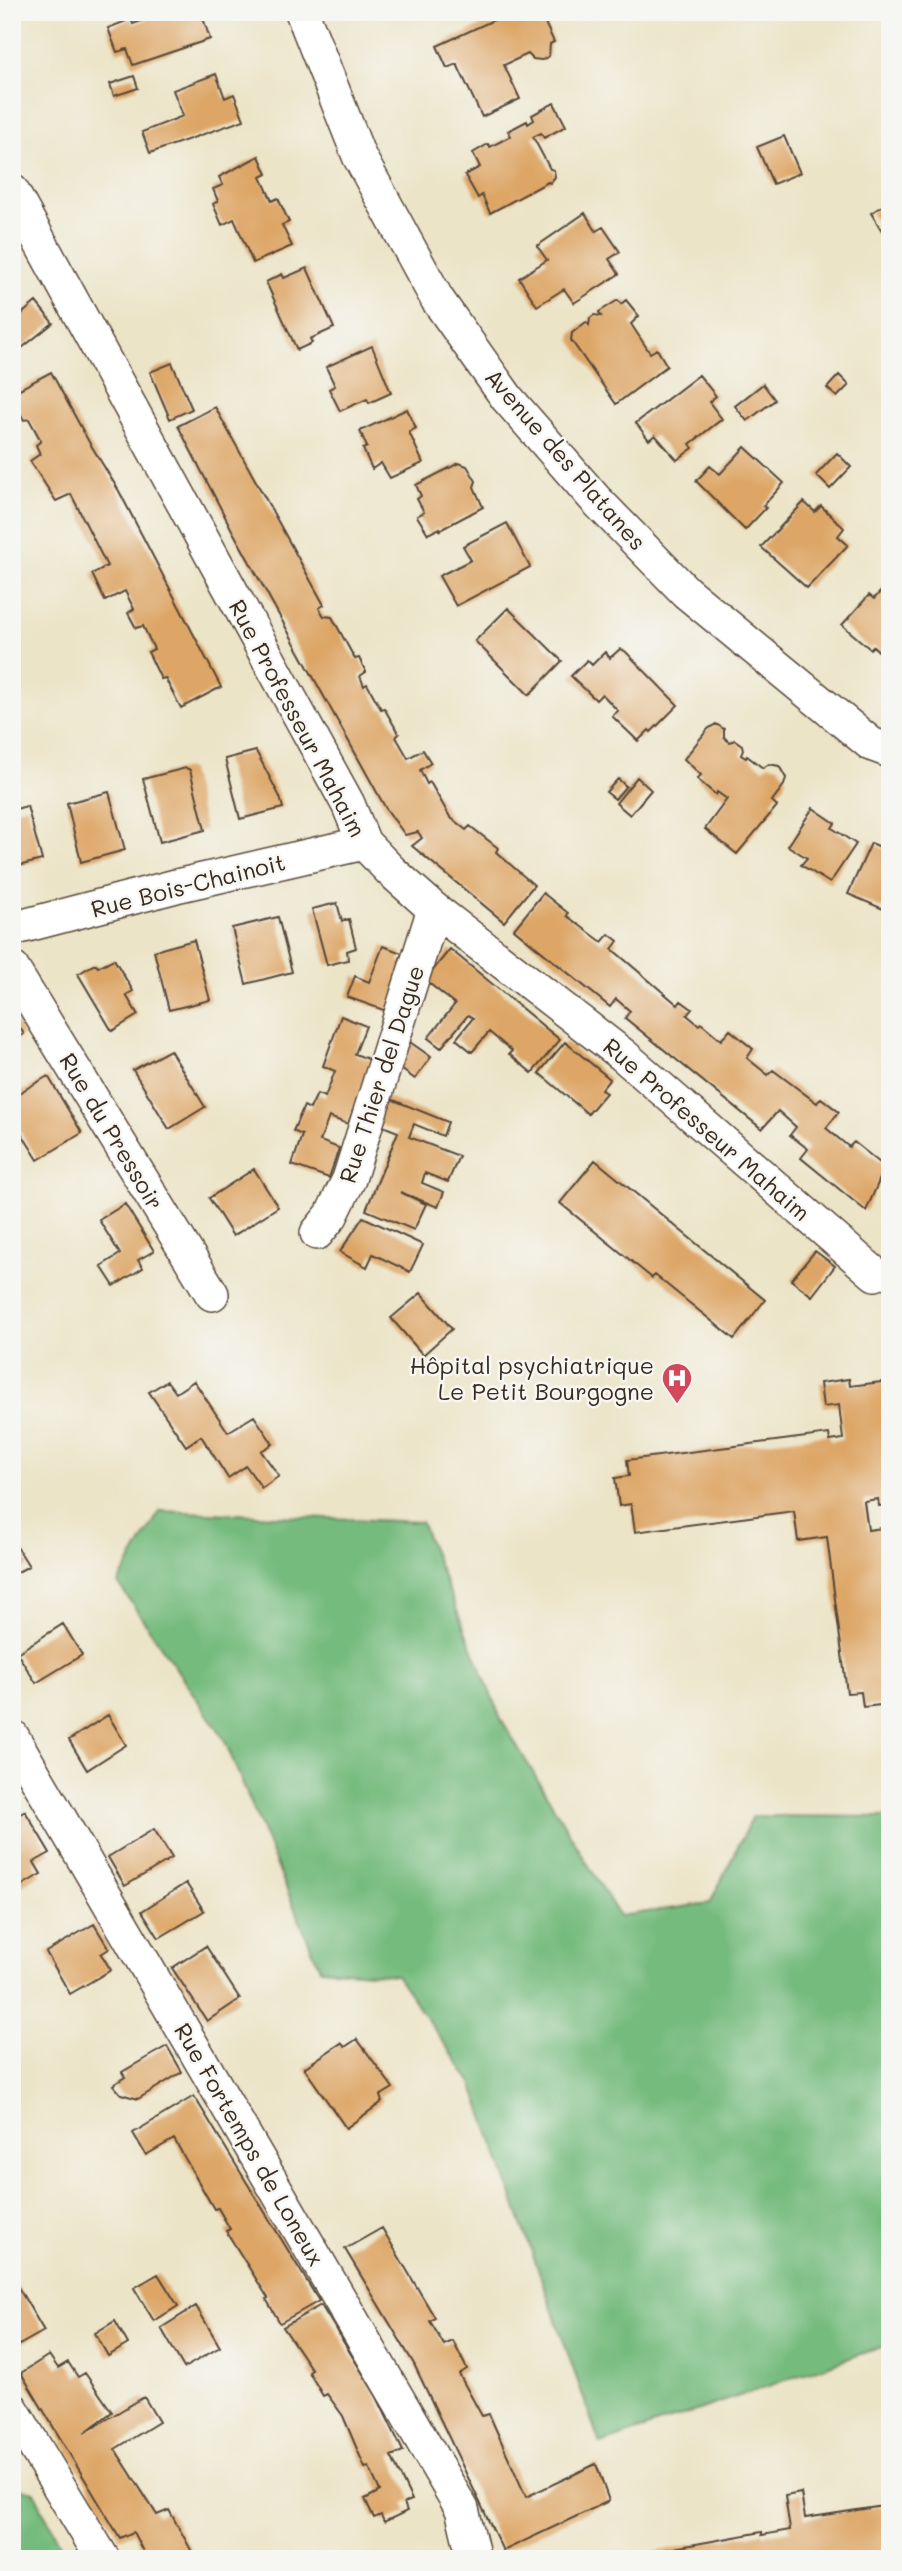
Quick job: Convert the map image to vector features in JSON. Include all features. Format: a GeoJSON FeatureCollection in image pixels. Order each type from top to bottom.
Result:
{"type":"FeatureCollection","features":[{"type":"Feature","properties":{"kind":"street","name":"Avenue des Platanes"},"geometry":{"type":"LineString","coordinates":[[302,12],[359,156],[437,299],[507,398],[596,500],[686,592],[872,744],[890,751]]}},
{"type":"Feature","properties":{"kind":"street","name":"Rue Professeur Mahaim"},"geometry":{"type":"LineString","coordinates":[[12,191],[348,804],[364,843],[434,909],[623,1055],[875,1274]]}},
{"type":"Feature","properties":{"kind":"street","name":"Rue Bois-Chainoit"},"geometry":{"type":"LineString","coordinates":[[12,929],[176,886],[364,843]]}},
{"type":"Feature","properties":{"kind":"street","name":"Rue Thier del Dague"},"geometry":{"type":"LineString","coordinates":[[317,1233],[331,1216],[349,1179],[434,909]]}},
{"type":"Feature","properties":{"kind":"street","name":"Rue du Pressoir"},"geometry":{"type":"LineString","coordinates":[[12,968],[212,1294]]}},
{"type":"Feature","properties":{"kind":"street","name":"Rue Fortemps de Loneux"},"geometry":{"type":"LineString","coordinates":[[12,1736],[462,2509],[474,2559]]}},
{"type":"Feature","properties":{"kind":"street"},"geometry":{"type":"LineString","coordinates":[[12,2409],[103,2559]]}},
{"type":"Feature","properties":{"kind":"green space"},"geometry":{"type":"Polygon","coordinates":[[[160,1511],[421,1522],[501,1719],[619,1916],[710,1903],[753,1816],[890,1817],[890,2344],[600,2444],[472,2083],[396,1975],[320,1969],[224,1739],[118,1583],[160,1511]]]}},
{"type":"Feature","properties":{"kind":"green space"},"geometry":{"type":"Polygon","coordinates":[[[12,2486],[34,2492],[67,2559],[12,2559],[12,2486]]]}},
{"type":"Feature","properties":{"kind":"building"},"geometry":{"type":"Polygon","coordinates":[[[148,12],[201,12],[210,39],[133,65],[127,49],[117,52],[108,28],[131,19],[133,24],[150,18],[148,12]]]}},
{"type":"Feature","properties":{"kind":"building"},"geometry":{"type":"Polygon","coordinates":[[[511,12],[540,12],[554,42],[550,44],[549,56],[542,60],[533,59],[528,54],[504,65],[520,99],[482,117],[457,64],[447,68],[437,46],[511,12]]]}},
{"type":"Feature","properties":{"kind":"building"},"geometry":{"type":"Polygon","coordinates":[[[216,74],[225,98],[234,94],[244,120],[150,153],[142,132],[183,116],[173,90],[216,74]]]}},
{"type":"Feature","properties":{"kind":"building"},"geometry":{"type":"Polygon","coordinates":[[[134,76],[138,88],[114,96],[110,84],[134,76]]]}},
{"type":"Feature","properties":{"kind":"building"},"geometry":{"type":"Polygon","coordinates":[[[554,103],[566,126],[544,138],[541,133],[533,137],[550,169],[554,170],[555,177],[550,183],[490,213],[482,195],[478,198],[465,175],[480,167],[473,153],[511,136],[508,131],[527,121],[528,124],[534,120],[532,115],[554,103]]]}},
{"type":"Feature","properties":{"kind":"building"},"geometry":{"type":"Polygon","coordinates":[[[784,136],[800,173],[773,184],[757,147],[784,136]]]}},
{"type":"Feature","properties":{"kind":"building"},"geometry":{"type":"Polygon","coordinates":[[[259,156],[267,174],[261,177],[272,201],[278,198],[289,222],[282,225],[292,246],[253,263],[234,219],[222,225],[213,204],[218,201],[213,189],[223,185],[219,177],[259,156]]]}},
{"type":"Feature","properties":{"kind":"building"},"geometry":{"type":"Polygon","coordinates":[[[890,201],[890,244],[871,213],[890,201]]]}},
{"type":"Feature","properties":{"kind":"building"},"geometry":{"type":"Polygon","coordinates":[[[585,213],[596,231],[603,227],[620,252],[609,259],[619,274],[574,303],[564,289],[537,306],[519,278],[547,260],[537,246],[585,213]]]}},
{"type":"Feature","properties":{"kind":"building"},"geometry":{"type":"Polygon","coordinates":[[[307,268],[334,328],[310,339],[312,343],[297,350],[266,282],[282,274],[284,278],[307,268]]]}},
{"type":"Feature","properties":{"kind":"building"},"geometry":{"type":"Polygon","coordinates":[[[618,300],[621,304],[626,300],[639,316],[631,324],[650,353],[657,349],[667,366],[616,404],[571,340],[572,333],[586,322],[589,325],[590,318],[594,315],[601,316],[599,312],[618,300]]]}},
{"type":"Feature","properties":{"kind":"building"},"geometry":{"type":"Polygon","coordinates":[[[36,302],[53,323],[12,356],[12,322],[36,302]]]}},
{"type":"Feature","properties":{"kind":"building"},"geometry":{"type":"Polygon","coordinates":[[[372,346],[391,393],[369,403],[367,399],[340,411],[329,389],[335,386],[326,367],[372,346]]]}},
{"type":"Feature","properties":{"kind":"building"},"geometry":{"type":"Polygon","coordinates":[[[172,363],[192,409],[170,419],[150,372],[172,363]]]}},
{"type":"Feature","properties":{"kind":"building"},"geometry":{"type":"Polygon","coordinates":[[[51,372],[119,491],[221,687],[181,708],[165,678],[161,679],[148,652],[154,649],[143,626],[136,628],[128,613],[134,609],[125,591],[105,601],[92,574],[107,566],[71,494],[56,501],[30,461],[40,454],[36,445],[41,441],[29,419],[24,420],[12,399],[12,393],[51,372]]]}},
{"type":"Feature","properties":{"kind":"building"},"geometry":{"type":"Polygon","coordinates":[[[699,375],[716,396],[709,402],[722,419],[690,444],[693,448],[677,460],[655,435],[649,440],[636,423],[699,375]]]}},
{"type":"Feature","properties":{"kind":"building"},"geometry":{"type":"Polygon","coordinates":[[[839,375],[849,385],[837,397],[827,388],[839,375]]]}},
{"type":"Feature","properties":{"kind":"building"},"geometry":{"type":"Polygon","coordinates":[[[763,384],[775,400],[747,421],[735,406],[763,384]]]}},
{"type":"Feature","properties":{"kind":"building"},"geometry":{"type":"Polygon","coordinates":[[[215,407],[324,605],[319,608],[324,616],[332,617],[355,659],[359,658],[366,672],[360,676],[364,686],[367,684],[381,709],[384,708],[399,734],[396,737],[408,758],[423,750],[431,763],[420,770],[450,817],[466,830],[470,826],[498,848],[496,852],[534,885],[504,922],[412,846],[422,838],[418,832],[405,835],[385,807],[232,530],[178,426],[215,407]]]}},
{"type":"Feature","properties":{"kind":"building"},"geometry":{"type":"Polygon","coordinates":[[[407,409],[416,428],[409,432],[423,463],[390,478],[381,463],[372,469],[363,449],[367,447],[360,431],[407,409]]]}},
{"type":"Feature","properties":{"kind":"building"},"geometry":{"type":"Polygon","coordinates":[[[745,447],[784,483],[763,506],[766,508],[745,530],[696,481],[710,466],[720,474],[745,447]]]}},
{"type":"Feature","properties":{"kind":"building"},"geometry":{"type":"Polygon","coordinates":[[[837,453],[851,467],[830,489],[816,475],[837,453]]]}},
{"type":"Feature","properties":{"kind":"building"},"geometry":{"type":"Polygon","coordinates":[[[459,463],[467,466],[476,481],[474,487],[483,507],[428,534],[417,516],[424,512],[417,499],[421,496],[416,485],[459,463]]]}},
{"type":"Feature","properties":{"kind":"building"},"geometry":{"type":"Polygon","coordinates":[[[804,502],[815,512],[821,506],[844,528],[838,536],[848,545],[807,588],[761,547],[804,502]]]}},
{"type":"Feature","properties":{"kind":"building"},"geometry":{"type":"Polygon","coordinates":[[[507,523],[530,567],[456,606],[439,576],[471,560],[463,546],[507,523]]]}},
{"type":"Feature","properties":{"kind":"building"},"geometry":{"type":"Polygon","coordinates":[[[890,588],[890,654],[886,658],[873,646],[870,649],[842,625],[869,595],[874,599],[883,589],[886,592],[890,588]]]}},
{"type":"Feature","properties":{"kind":"building"},"geometry":{"type":"Polygon","coordinates":[[[508,608],[562,661],[529,695],[475,641],[508,608]]]}},
{"type":"Feature","properties":{"kind":"building"},"geometry":{"type":"Polygon","coordinates":[[[620,649],[678,705],[638,741],[612,716],[618,711],[602,694],[596,700],[571,676],[587,660],[592,665],[605,652],[610,658],[620,649]]]}},
{"type":"Feature","properties":{"kind":"building"},"geometry":{"type":"Polygon","coordinates":[[[716,724],[724,729],[724,737],[729,742],[735,740],[742,745],[741,755],[746,758],[747,756],[763,768],[769,764],[779,766],[786,778],[772,801],[777,806],[737,854],[705,829],[727,799],[717,792],[716,795],[697,779],[701,775],[684,759],[708,729],[716,724]]]}},
{"type":"Feature","properties":{"kind":"building"},"geometry":{"type":"Polygon","coordinates":[[[256,751],[283,808],[240,819],[225,759],[256,751]]]}},
{"type":"Feature","properties":{"kind":"building"},"geometry":{"type":"Polygon","coordinates":[[[186,768],[190,770],[205,830],[160,842],[143,779],[186,768]]]}},
{"type":"Feature","properties":{"kind":"building"},"geometry":{"type":"Polygon","coordinates":[[[637,777],[651,790],[630,815],[616,803],[637,777]]]}},
{"type":"Feature","properties":{"kind":"building"},"geometry":{"type":"Polygon","coordinates":[[[618,779],[626,786],[615,799],[606,792],[618,779]]]}},
{"type":"Feature","properties":{"kind":"building"},"geometry":{"type":"Polygon","coordinates":[[[109,792],[125,850],[81,862],[67,803],[109,792]]]}},
{"type":"Feature","properties":{"kind":"building"},"geometry":{"type":"Polygon","coordinates":[[[27,806],[42,860],[14,867],[12,810],[27,806]]]}},
{"type":"Feature","properties":{"kind":"building"},"geometry":{"type":"Polygon","coordinates":[[[813,808],[835,823],[832,828],[856,844],[830,883],[801,865],[807,858],[788,846],[813,808]]]}},
{"type":"Feature","properties":{"kind":"building"},"geometry":{"type":"Polygon","coordinates":[[[871,843],[890,851],[890,912],[848,894],[871,843]]]}},
{"type":"Feature","properties":{"kind":"building"},"geometry":{"type":"Polygon","coordinates":[[[543,893],[568,913],[567,916],[602,942],[609,934],[618,941],[612,949],[678,1005],[681,1001],[692,1009],[687,1015],[699,1025],[701,1023],[721,1040],[730,1030],[753,1049],[747,1058],[768,1075],[773,1070],[817,1103],[821,1098],[839,1112],[826,1128],[849,1147],[854,1142],[885,1167],[866,1211],[801,1158],[808,1149],[790,1135],[796,1127],[778,1111],[762,1129],[625,1018],[630,1011],[616,999],[610,1007],[514,929],[543,893]]]}},
{"type":"Feature","properties":{"kind":"building"},"geometry":{"type":"Polygon","coordinates":[[[337,903],[342,921],[349,919],[356,948],[347,951],[348,960],[327,965],[312,909],[337,903]]]}},
{"type":"Feature","properties":{"kind":"building"},"geometry":{"type":"Polygon","coordinates":[[[278,917],[292,972],[246,984],[232,928],[278,917]]]}},
{"type":"Feature","properties":{"kind":"building"},"geometry":{"type":"Polygon","coordinates":[[[194,940],[210,1000],[169,1010],[154,951],[194,940]]]}},
{"type":"Feature","properties":{"kind":"building"},"geometry":{"type":"Polygon","coordinates":[[[383,946],[402,953],[399,962],[407,964],[389,1012],[347,997],[355,976],[369,982],[383,946]]]}},
{"type":"Feature","properties":{"kind":"building"},"geometry":{"type":"Polygon","coordinates":[[[450,949],[560,1040],[532,1073],[509,1054],[512,1051],[489,1032],[472,1052],[456,1039],[473,1018],[468,1015],[441,1048],[428,1038],[455,1004],[425,980],[450,949]]]}},
{"type":"Feature","properties":{"kind":"building"},"geometry":{"type":"Polygon","coordinates":[[[114,959],[133,991],[126,995],[138,1015],[112,1031],[78,974],[95,964],[98,967],[114,959]]]}},
{"type":"Feature","properties":{"kind":"building"},"geometry":{"type":"Polygon","coordinates":[[[12,1016],[24,1034],[12,1042],[12,1016]]]}},
{"type":"Feature","properties":{"kind":"building"},"geometry":{"type":"Polygon","coordinates":[[[341,1016],[366,1026],[355,1054],[371,1060],[348,1124],[329,1117],[320,1141],[339,1148],[329,1178],[292,1165],[302,1135],[293,1131],[304,1106],[310,1109],[317,1094],[325,1097],[335,1071],[323,1066],[341,1016]]]}},
{"type":"Feature","properties":{"kind":"building"},"geometry":{"type":"Polygon","coordinates":[[[410,1042],[431,1057],[415,1079],[394,1064],[410,1042]]]}},
{"type":"Feature","properties":{"kind":"building"},"geometry":{"type":"Polygon","coordinates":[[[565,1042],[610,1079],[601,1090],[606,1093],[588,1114],[539,1073],[565,1042]]]}},
{"type":"Feature","properties":{"kind":"building"},"geometry":{"type":"Polygon","coordinates":[[[170,1050],[205,1107],[169,1129],[133,1070],[170,1050]]]}},
{"type":"Feature","properties":{"kind":"building"},"geometry":{"type":"Polygon","coordinates":[[[48,1076],[82,1133],[38,1160],[12,1118],[12,1097],[48,1076]]]}},
{"type":"Feature","properties":{"kind":"building"},"geometry":{"type":"Polygon","coordinates":[[[386,1097],[448,1122],[443,1136],[414,1124],[409,1137],[459,1156],[448,1182],[425,1173],[422,1183],[444,1192],[438,1207],[400,1192],[426,1204],[414,1230],[366,1210],[398,1132],[375,1123],[386,1097]]]}},
{"type":"Feature","properties":{"kind":"building"},"geometry":{"type":"Polygon","coordinates":[[[595,1160],[765,1300],[734,1339],[655,1275],[652,1278],[560,1203],[595,1160]]]}},
{"type":"Feature","properties":{"kind":"building"},"geometry":{"type":"Polygon","coordinates":[[[254,1169],[278,1207],[233,1236],[209,1198],[254,1169]]]}},
{"type":"Feature","properties":{"kind":"building"},"geometry":{"type":"Polygon","coordinates":[[[125,1204],[154,1251],[138,1260],[143,1268],[114,1286],[101,1266],[120,1254],[99,1220],[125,1204]]]}},
{"type":"Feature","properties":{"kind":"building"},"geometry":{"type":"Polygon","coordinates":[[[363,1217],[423,1245],[410,1272],[373,1254],[367,1267],[340,1252],[363,1217]]]}},
{"type":"Feature","properties":{"kind":"building"},"geometry":{"type":"Polygon","coordinates":[[[815,1251],[835,1266],[812,1296],[791,1280],[815,1251]]]}},
{"type":"Feature","properties":{"kind":"building"},"geometry":{"type":"Polygon","coordinates":[[[421,1293],[452,1329],[423,1355],[391,1318],[421,1293]]]}},
{"type":"Feature","properties":{"kind":"building"},"geometry":{"type":"Polygon","coordinates":[[[849,1379],[850,1386],[890,1381],[890,1505],[879,1506],[878,1499],[864,1501],[868,1530],[890,1527],[890,1704],[863,1707],[861,1692],[847,1693],[827,1537],[798,1541],[794,1511],[635,1532],[631,1504],[619,1506],[615,1478],[629,1476],[627,1460],[829,1434],[830,1441],[843,1439],[839,1405],[823,1407],[820,1383],[849,1379]]]}},
{"type":"Feature","properties":{"kind":"building"},"geometry":{"type":"Polygon","coordinates":[[[167,1381],[176,1393],[194,1381],[228,1432],[254,1416],[273,1444],[261,1451],[279,1476],[262,1488],[246,1466],[228,1478],[201,1436],[186,1446],[149,1392],[167,1381]]]}},
{"type":"Feature","properties":{"kind":"building"},"geometry":{"type":"Polygon","coordinates":[[[12,1539],[29,1566],[12,1575],[12,1539]]]}},
{"type":"Feature","properties":{"kind":"building"},"geometry":{"type":"Polygon","coordinates":[[[63,1624],[82,1655],[36,1683],[17,1653],[63,1624]]]}},
{"type":"Feature","properties":{"kind":"building"},"geometry":{"type":"Polygon","coordinates":[[[108,1715],[126,1745],[87,1770],[69,1740],[108,1715]]]}},
{"type":"Feature","properties":{"kind":"building"},"geometry":{"type":"Polygon","coordinates":[[[25,1811],[50,1853],[34,1862],[41,1874],[12,1891],[12,1819],[25,1811]]]}},
{"type":"Feature","properties":{"kind":"building"},"geometry":{"type":"Polygon","coordinates":[[[154,1829],[172,1858],[125,1886],[108,1857],[154,1829]]]}},
{"type":"Feature","properties":{"kind":"building"},"geometry":{"type":"Polygon","coordinates":[[[186,1883],[204,1911],[159,1938],[142,1911],[186,1883]]]}},
{"type":"Feature","properties":{"kind":"building"},"geometry":{"type":"Polygon","coordinates":[[[94,1924],[109,1949],[101,1954],[111,1970],[70,1994],[46,1952],[94,1924]]]}},
{"type":"Feature","properties":{"kind":"building"},"geometry":{"type":"Polygon","coordinates":[[[206,1946],[240,1999],[207,2021],[172,1968],[206,1946]]]}},
{"type":"Feature","properties":{"kind":"building"},"geometry":{"type":"Polygon","coordinates":[[[357,2039],[393,2088],[380,2096],[382,2102],[346,2128],[304,2068],[341,2043],[345,2047],[357,2039]]]}},
{"type":"Feature","properties":{"kind":"building"},"geometry":{"type":"Polygon","coordinates":[[[167,2046],[182,2072],[138,2099],[121,2094],[113,2085],[125,2077],[122,2072],[167,2046]]]}},
{"type":"Feature","properties":{"kind":"building"},"geometry":{"type":"Polygon","coordinates":[[[194,2096],[319,2301],[280,2323],[266,2299],[268,2298],[226,2231],[230,2229],[218,2208],[214,2209],[174,2139],[146,2155],[133,2133],[194,2096]]]}},
{"type":"Feature","properties":{"kind":"building"},"geometry":{"type":"Polygon","coordinates":[[[382,2228],[435,2318],[430,2321],[444,2345],[453,2341],[467,2369],[459,2374],[482,2416],[489,2414],[526,2497],[596,2464],[609,2501],[503,2551],[414,2364],[345,2249],[382,2228]]]}},
{"type":"Feature","properties":{"kind":"building"},"geometry":{"type":"Polygon","coordinates":[[[158,2274],[178,2306],[154,2321],[134,2288],[158,2274]]]}},
{"type":"Feature","properties":{"kind":"building"},"geometry":{"type":"Polygon","coordinates":[[[12,2277],[44,2331],[12,2349],[12,2277]]]}},
{"type":"Feature","properties":{"kind":"building"},"geometry":{"type":"Polygon","coordinates":[[[321,2305],[377,2397],[403,2451],[391,2456],[412,2500],[404,2503],[407,2511],[384,2522],[381,2515],[374,2518],[365,2499],[380,2491],[369,2467],[365,2468],[343,2416],[327,2394],[323,2396],[309,2372],[312,2370],[283,2327],[321,2305]]]}},
{"type":"Feature","properties":{"kind":"building"},"geometry":{"type":"Polygon","coordinates":[[[196,2306],[220,2347],[184,2368],[161,2328],[196,2306]]]}},
{"type":"Feature","properties":{"kind":"building"},"geometry":{"type":"Polygon","coordinates":[[[115,2321],[128,2344],[108,2356],[95,2333],[115,2321]]]}},
{"type":"Feature","properties":{"kind":"building"},"geometry":{"type":"Polygon","coordinates":[[[49,2355],[58,2368],[68,2362],[78,2377],[85,2373],[112,2412],[84,2433],[144,2397],[159,2422],[115,2449],[157,2515],[169,2510],[196,2559],[147,2559],[133,2532],[120,2538],[21,2373],[49,2355]]]}},
{"type":"Feature","properties":{"kind":"building"},"geometry":{"type":"Polygon","coordinates":[[[801,2493],[805,2518],[890,2505],[890,2553],[852,2559],[647,2559],[646,2553],[762,2532],[762,2535],[790,2530],[785,2496],[801,2493]]]}},
{"type":"Feature","properties":{"kind":"place","name":"Hôpital psychiatrique Le Petit Bourgogne"},"geometry":{"type":"Point","coordinates":[677,1405]}}]}
